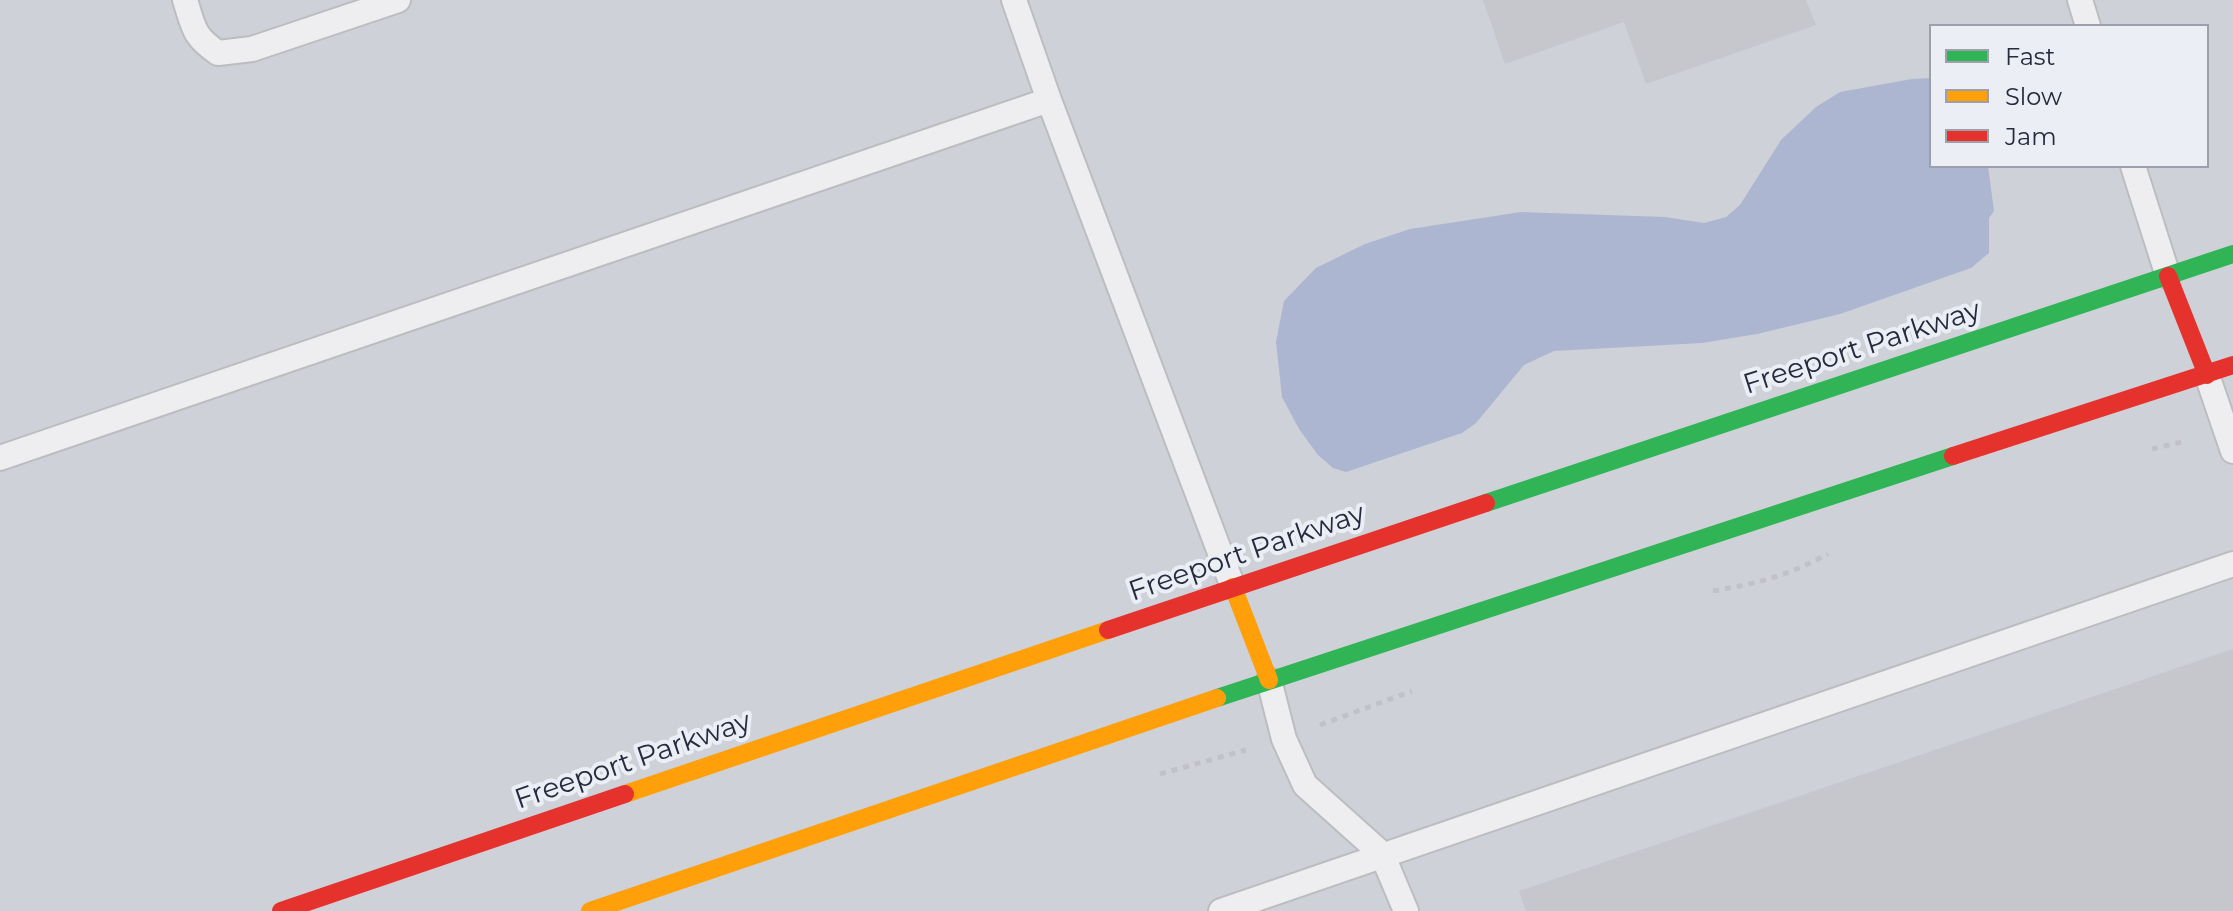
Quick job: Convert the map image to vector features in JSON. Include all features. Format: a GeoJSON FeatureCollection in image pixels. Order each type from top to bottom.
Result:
{"type":"FeatureCollection","features":[{"type":"Feature","properties":{"kind":"main road","name":"Freeport Parkway"},"geometry":{"type":"LineString","coordinates":[[281,911],[1233,587],[2233,254]]}},
{"type":"Feature","properties":{"kind":"main road"},"geometry":{"type":"LineString","coordinates":[[2168,276],[2207,375]]}},
{"type":"Feature","properties":{"kind":"main road"},"geometry":{"type":"LineString","coordinates":[[590,911],[1269,680],[2233,365]]}},
{"type":"Feature","properties":{"kind":"main road"},"geometry":{"type":"LineString","coordinates":[[1233,587],[1269,680]]}},
{"type":"Feature","properties":{"kind":"lane"},"geometry":{"type":"LineString","coordinates":[[185,0],[195,34],[218,53],[252,49],[398,0]]}},
{"type":"Feature","properties":{"kind":"lane"},"geometry":{"type":"LineString","coordinates":[[1014,0],[1233,587]]}},
{"type":"Feature","properties":{"kind":"lane"},"geometry":{"type":"LineString","coordinates":[[2080,0],[2087,24]]}},
{"type":"Feature","properties":{"kind":"lane"},"geometry":{"type":"LineString","coordinates":[[0,458],[1049,100]]}},
{"type":"Feature","properties":{"kind":"lane"},"geometry":{"type":"LineString","coordinates":[[2134,168],[2168,276]]}},
{"type":"Feature","properties":{"kind":"lane"},"geometry":{"type":"LineString","coordinates":[[2207,375],[2233,451]]}},
{"type":"Feature","properties":{"kind":"lane"},"geometry":{"type":"LineString","coordinates":[[1221,911],[2233,564]]}},
{"type":"Feature","properties":{"kind":"lane"},"geometry":{"type":"LineString","coordinates":[[1269,680],[1284,739],[1305,785],[1382,854],[1406,911]]}},
{"type":"Feature","properties":{"kind":"shaded area"},"geometry":{"type":"Polygon","coordinates":[[[0,0],[2233,0],[2233,911],[0,911],[0,0]]]}},
{"type":"Feature","properties":{"kind":"water"},"geometry":{"type":"Polygon","coordinates":[[[1929,78],[1929,168],[1988,168],[1994,211],[1989,218],[1989,253],[1971,268],[1840,314],[1757,334],[1702,343],[1554,351],[1524,365],[1476,423],[1462,433],[1346,472],[1333,468],[1318,455],[1299,429],[1282,397],[1276,342],[1284,301],[1316,268],[1365,244],[1410,229],[1521,212],[1665,217],[1704,223],[1726,217],[1740,205],[1781,140],[1816,107],[1840,92],[1929,78]]]}},
{"type":"Feature","properties":{"kind":"building"},"geometry":{"type":"Polygon","coordinates":[[[1483,0],[1806,0],[1816,25],[1646,84],[1624,22],[1505,64],[1483,0]]]}},
{"type":"Feature","properties":{"kind":"building"},"geometry":{"type":"Polygon","coordinates":[[[2233,649],[2233,911],[1526,911],[1519,891],[2233,649]]]}},
{"type":"Feature","properties":{"kind":"traffic: fast"},"geometry":{"type":"LineString","coordinates":[[1486,503],[2233,254]]}},
{"type":"Feature","properties":{"kind":"traffic: fast"},"geometry":{"type":"LineString","coordinates":[[1217,698],[1953,456]]}},
{"type":"Feature","properties":{"kind":"traffic: slow"},"geometry":{"type":"LineString","coordinates":[[1233,587],[1269,680]]}},
{"type":"Feature","properties":{"kind":"traffic: slow"},"geometry":{"type":"LineString","coordinates":[[625,794],[1108,630]]}},
{"type":"Feature","properties":{"kind":"traffic: slow"},"geometry":{"type":"LineString","coordinates":[[590,911],[1217,698]]}},
{"type":"Feature","properties":{"kind":"traffic: jam"},"geometry":{"type":"LineString","coordinates":[[2168,276],[2207,375]]}},
{"type":"Feature","properties":{"kind":"traffic: jam"},"geometry":{"type":"LineString","coordinates":[[1953,456],[2233,365]]}},
{"type":"Feature","properties":{"kind":"traffic: jam"},"geometry":{"type":"LineString","coordinates":[[1108,630],[1486,503]]}},
{"type":"Feature","properties":{"kind":"traffic: jam"},"geometry":{"type":"LineString","coordinates":[[281,911],[625,794]]}}]}
